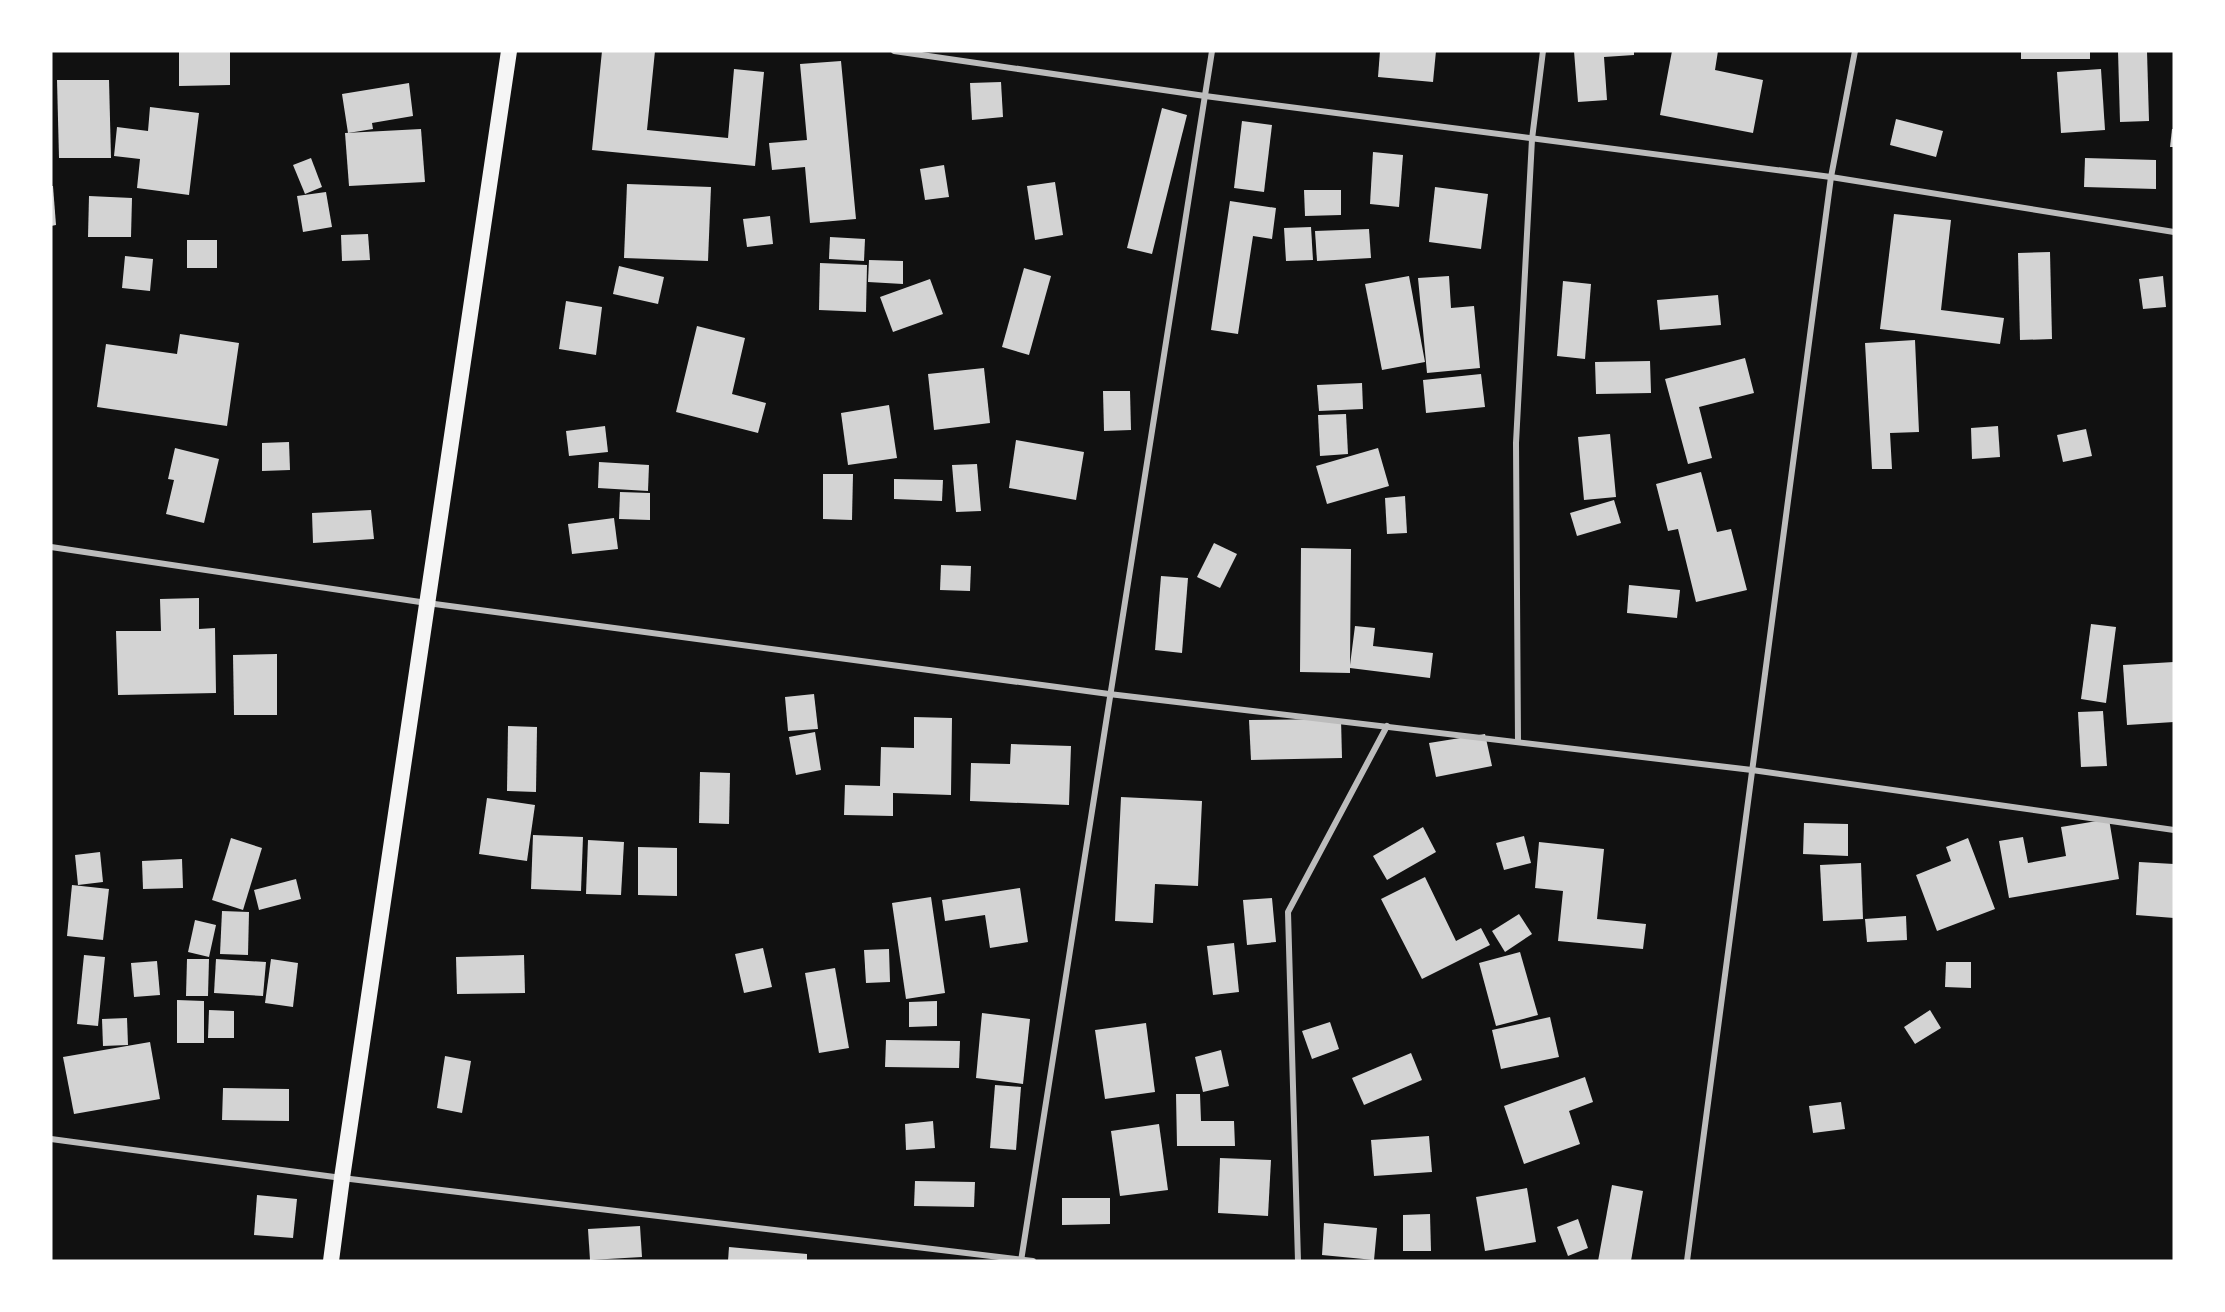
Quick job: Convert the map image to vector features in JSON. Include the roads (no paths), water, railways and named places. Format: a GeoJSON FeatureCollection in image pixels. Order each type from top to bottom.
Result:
{"type":"FeatureCollection","features":[{"type":"Feature","properties":{"kind":"highway"},"geometry":{"type":"LineString","coordinates":[[331,1261],[509,51]]}},
{"type":"Feature","properties":{"kind":"street"},"geometry":{"type":"LineString","coordinates":[[894,51],[1205,96],[1831,177],[2174,232]]}},
{"type":"Feature","properties":{"kind":"street"},"geometry":{"type":"LineString","coordinates":[[1021,1260],[1212,51]]}},
{"type":"Feature","properties":{"kind":"street"},"geometry":{"type":"LineString","coordinates":[[1518,742],[1516,443],[1532,139],[1543,51]]}},
{"type":"Feature","properties":{"kind":"street"},"geometry":{"type":"LineString","coordinates":[[1687,1261],[1831,177],[1855,51]]}},
{"type":"Feature","properties":{"kind":"street"},"geometry":{"type":"LineString","coordinates":[[51,547],[427,603],[1109,694],[1752,770],[2174,830]]}},
{"type":"Feature","properties":{"kind":"street"},"geometry":{"type":"LineString","coordinates":[[1298,1261],[1288,912],[1387,726]]}},
{"type":"Feature","properties":{"kind":"street"},"geometry":{"type":"LineString","coordinates":[[51,1139],[342,1178],[1034,1261]]}}]}
